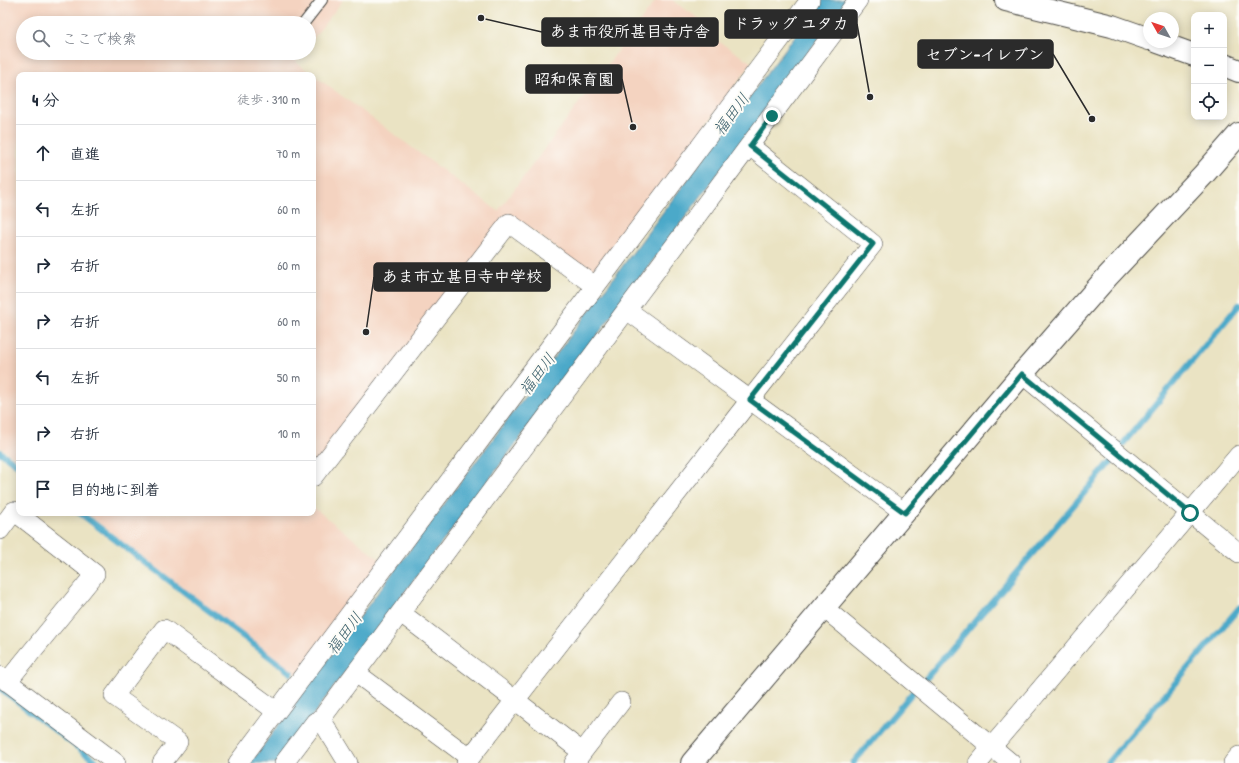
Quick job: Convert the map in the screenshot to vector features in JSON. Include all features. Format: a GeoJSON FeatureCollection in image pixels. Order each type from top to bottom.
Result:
{"type":"FeatureCollection","features":[{"type":"Feature","properties":{"kind":"street"},"geometry":{"type":"LineString","coordinates":[[238,763],[810,0]]}},
{"type":"Feature","properties":{"kind":"street"},"geometry":{"type":"LineString","coordinates":[[284,763],[315,722],[321,719],[356,673],[858,0]]}},
{"type":"Feature","properties":{"kind":"street"},"geometry":{"type":"LineString","coordinates":[[1013,1],[1112,26],[1143,37]]}},
{"type":"Feature","properties":{"kind":"street"},"geometry":{"type":"LineString","coordinates":[[1176,48],[1191,53]]}},
{"type":"Feature","properties":{"kind":"street"},"geometry":{"type":"LineString","coordinates":[[1227,66],[1239,70]]}},
{"type":"Feature","properties":{"kind":"street"},"geometry":{"type":"LineString","coordinates":[[692,763],[1022,374],[1107,277],[1204,174],[1239,134]]}},
{"type":"Feature","properties":{"kind":"street"},"geometry":{"type":"LineString","coordinates":[[356,673],[468,761],[873,244],[750,146]]}},
{"type":"Feature","properties":{"kind":"street"},"geometry":{"type":"LineString","coordinates":[[316,473],[509,223],[595,286]]}},
{"type":"Feature","properties":{"kind":"street"},"geometry":{"type":"LineString","coordinates":[[627,310],[905,513]]}},
{"type":"Feature","properties":{"kind":"street"},"geometry":{"type":"LineString","coordinates":[[1022,374],[1239,553]]}},
{"type":"Feature","properties":{"kind":"street"},"geometry":{"type":"LineString","coordinates":[[978,763],[1239,455]]}},
{"type":"Feature","properties":{"kind":"street"},"geometry":{"type":"LineString","coordinates":[[0,530],[14,511],[16,513]]}},
{"type":"Feature","properties":{"kind":"street"},"geometry":{"type":"LineString","coordinates":[[20,516],[95,574],[4,679],[116,763]]}},
{"type":"Feature","properties":{"kind":"street"},"geometry":{"type":"LineString","coordinates":[[824,608],[1011,763]]}},
{"type":"Feature","properties":{"kind":"street"},"geometry":{"type":"LineString","coordinates":[[400,614],[515,700],[578,758],[621,702]]}},
{"type":"Feature","properties":{"kind":"street"},"geometry":{"type":"LineString","coordinates":[[162,763],[178,742],[114,696],[164,629],[276,711]]}},
{"type":"Feature","properties":{"kind":"street"},"geometry":{"type":"LineString","coordinates":[[321,719],[348,763]]}},
{"type":"Feature","properties":{"kind":"street"},"geometry":{"type":"LineString","coordinates":[[1233,763],[1239,756]]}},
{"type":"Feature","properties":{"kind":"lane"},"geometry":{"type":"LineString","coordinates":[[309,16],[322,0]]}},
{"type":"Feature","properties":{"kind":"shaded area"},"geometry":{"type":"Polygon","coordinates":[[[0,0],[343,0],[316,35],[316,16],[16,16],[16,60],[298,60],[296,62],[310,72],[16,72],[16,459],[0,447],[0,0]]]}},
{"type":"Feature","properties":{"kind":"shaded area"},"geometry":{"type":"Polygon","coordinates":[[[656,0],[672,0],[701,20],[696,27],[752,63],[594,277],[510,214],[316,466],[316,77],[498,211],[656,0]]]}},
{"type":"Feature","properties":{"kind":"shaded area"},"geometry":{"type":"Polygon","coordinates":[[[316,509],[382,561],[298,675],[90,516],[316,516],[316,509]]]}},
{"type":"Feature","properties":{"kind":"water"},"geometry":{"type":"Polygon","coordinates":[[[822,0],[848,0],[277,763],[250,763],[822,0]]]}},
{"type":"Feature","properties":{"kind":"waterway"},"geometry":{"type":"LineString","coordinates":[[1121,446],[1239,305]]}},
{"type":"Feature","properties":{"kind":"waterway"},"geometry":{"type":"LineString","coordinates":[[0,452],[16,464]]}},
{"type":"Feature","properties":{"kind":"waterway"},"geometry":{"type":"LineString","coordinates":[[923,682],[1114,458]]}},
{"type":"Feature","properties":{"kind":"waterway"},"geometry":{"type":"LineString","coordinates":[[84,516],[291,673]]}},
{"type":"Feature","properties":{"kind":"waterway"},"geometry":{"type":"LineString","coordinates":[[1107,763],[1239,608]]}},
{"type":"Feature","properties":{"kind":"waterway"},"geometry":{"type":"LineString","coordinates":[[0,688],[98,763]]}},
{"type":"Feature","properties":{"kind":"waterway"},"geometry":{"type":"LineString","coordinates":[[853,763],[913,692]]}},
{"type":"Feature","properties":{"kind":"place","name":"あま市役所甚目寺庁舎"},"geometry":{"type":"Point","coordinates":[481,18]}},
{"type":"Feature","properties":{"kind":"place","name":"ドラッグ ユタカ"},"geometry":{"type":"Point","coordinates":[870,97]}},
{"type":"Feature","properties":{"kind":"place","name":"セブン-イレブン"},"geometry":{"type":"Point","coordinates":[1092,119]}},
{"type":"Feature","properties":{"kind":"place","name":"昭和保育園"},"geometry":{"type":"Point","coordinates":[633,127]}},
{"type":"Feature","properties":{"kind":"place","name":"あま市立甚目寺中学校"},"geometry":{"type":"Point","coordinates":[366,332]}},
{"type":"Feature","properties":{"kind":"route"},"geometry":{"type":"LineString","coordinates":[[772,116],[750,146],[873,244],[750,400],[905,513],[1022,374],[1190,513]]}},
{"type":"Feature","properties":{"kind":"water label","name":"福田川"},"geometry":{"type":"Point","coordinates":[731,114]}},
{"type":"Feature","properties":{"kind":"water label","name":"福田川"},"geometry":{"type":"Point","coordinates":[537,374]}},
{"type":"Feature","properties":{"kind":"water label","name":"福田川"},"geometry":{"type":"Point","coordinates":[344,633]}}]}
